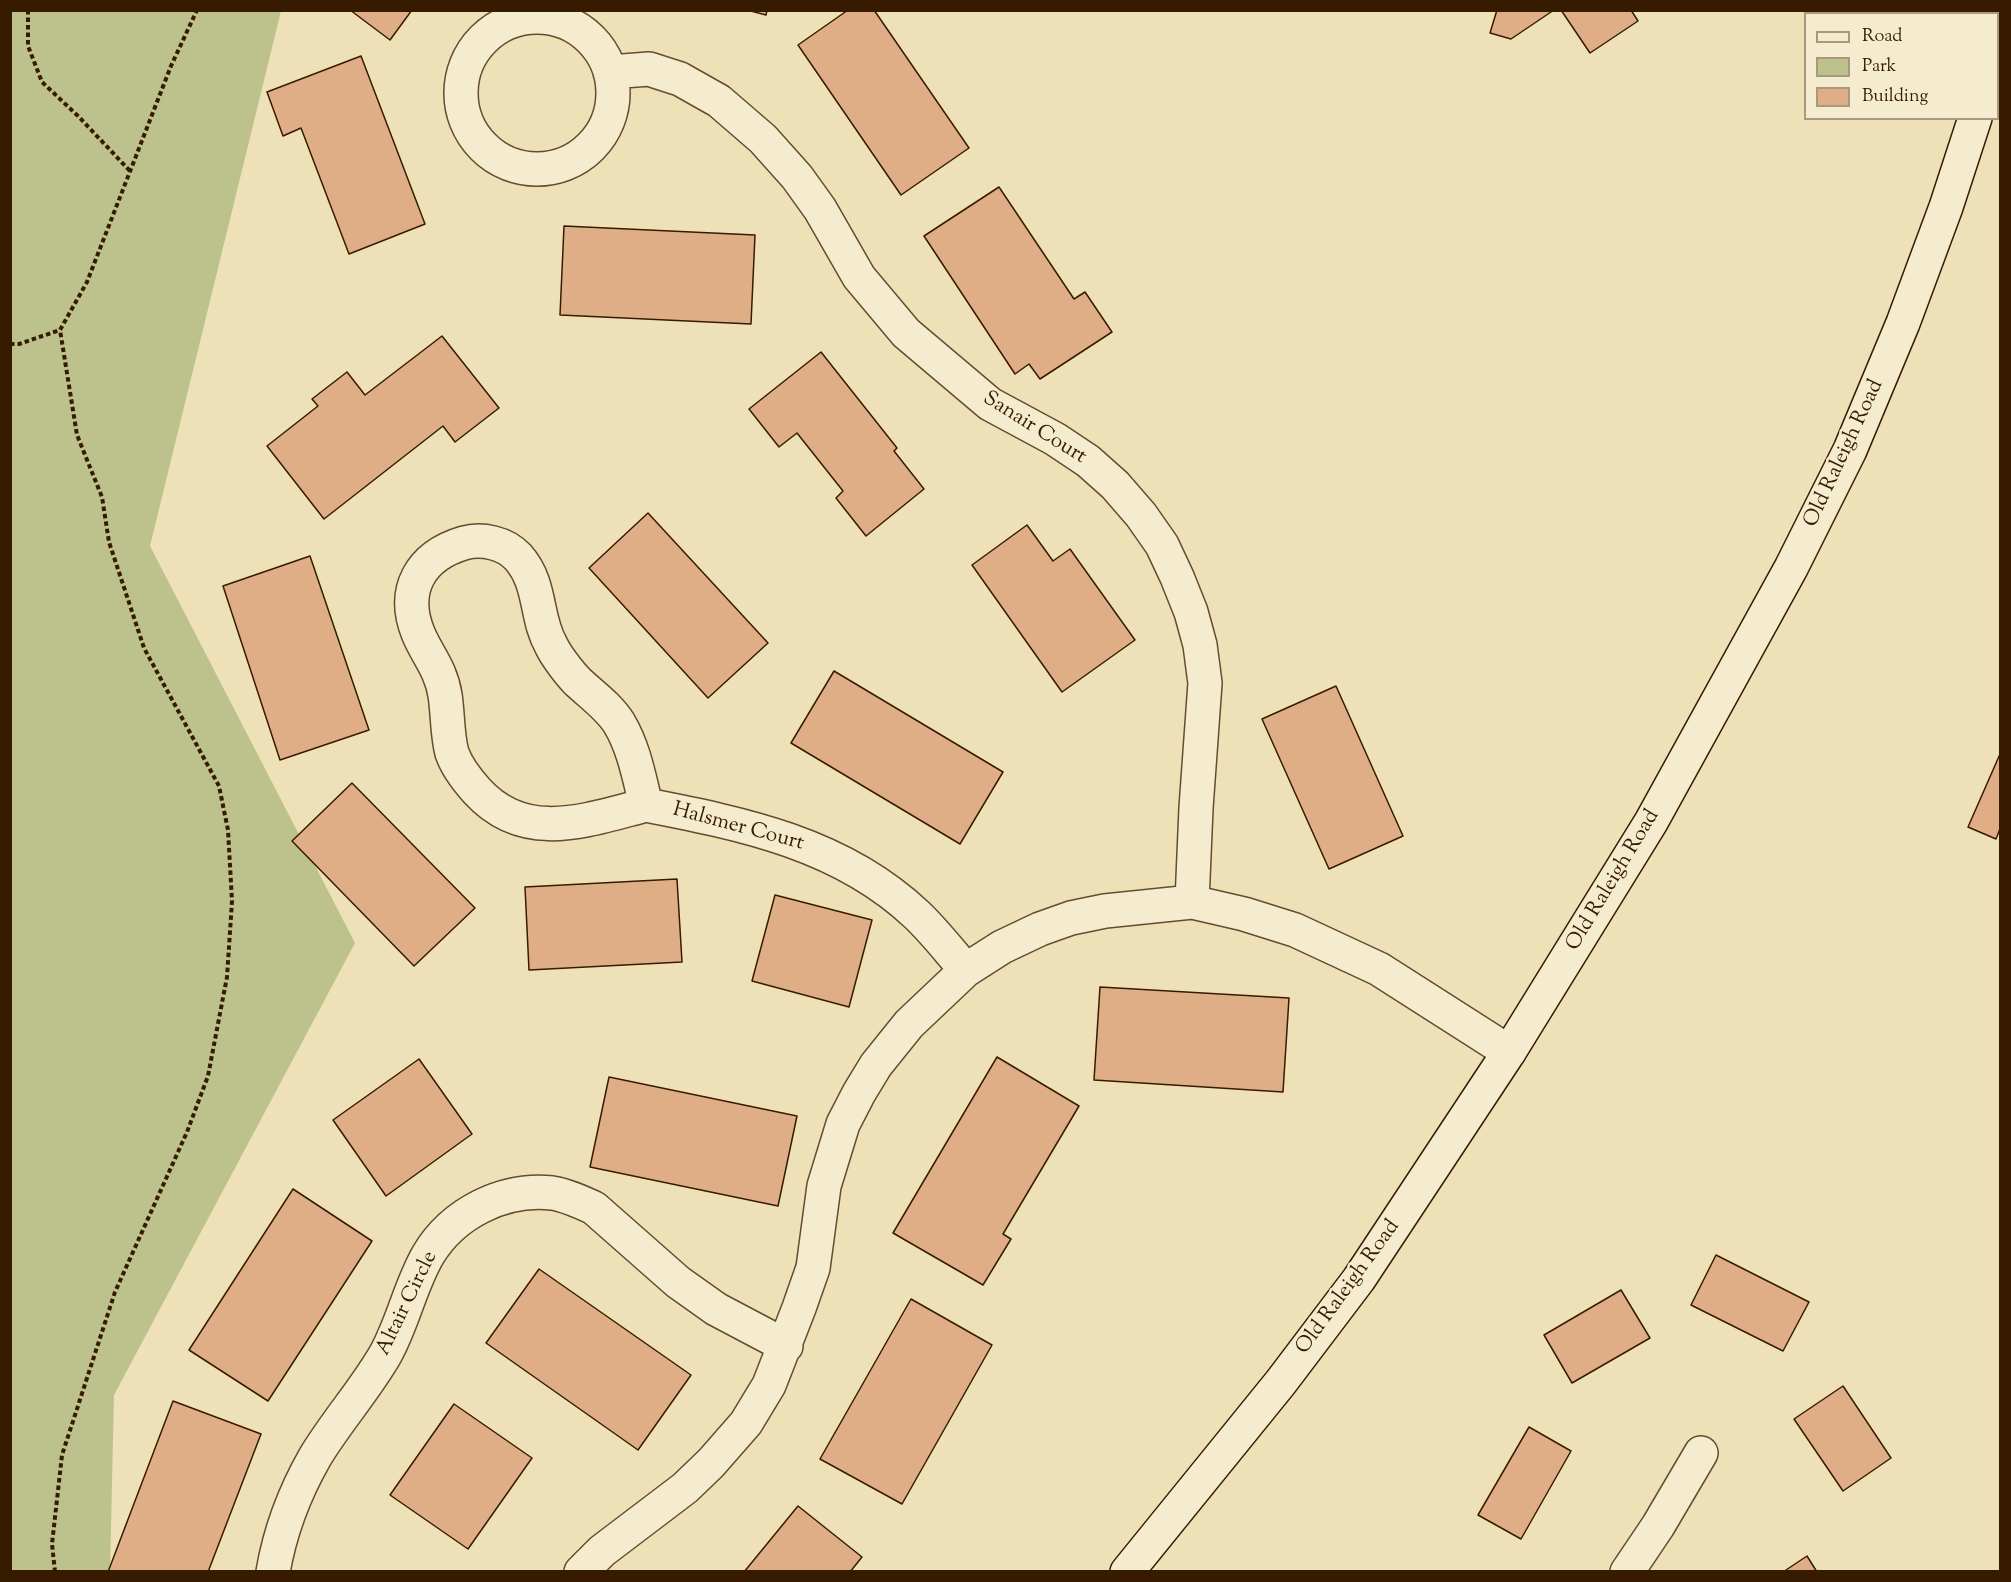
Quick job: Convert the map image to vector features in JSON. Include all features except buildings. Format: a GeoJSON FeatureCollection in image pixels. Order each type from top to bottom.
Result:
{"type":"FeatureCollection","features":[{"type":"Feature","properties":{"kind":"street"},"geometry":{"type":"LineString","coordinates":[[548,14],[587,36],[602,52],[610,72],[614,97],[608,120],[596,141],[578,158],[555,167],[531,169],[507,164],[486,151],[471,132],[462,109],[461,85],[467,62],[481,41],[500,26],[523,18],[548,14]]}},
{"type":"Feature","properties":{"kind":"street","name":"Sanair Court"},"geometry":{"type":"LineString","coordinates":[[610,72],[649,69],[680,79],[719,101],[762,139],[797,177],[819,209],[859,277],[906,333],[990,405],[1055,439],[1088,461],[1115,485],[1141,515],[1162,545],[1188,603],[1200,645],[1205,682],[1192,902]]}},
{"type":"Feature","properties":{"kind":"street","name":"Old Raleigh Road"},"geometry":{"type":"LineString","coordinates":[[1127,1572],[1281,1382],[1359,1279],[1509,1052],[1651,822],[1791,568],[1850,450],[1911,302],[1946,207],[1973,120]]}},
{"type":"Feature","properties":{"kind":"street","name":"Halsmer Court"},"geometry":{"type":"LineString","coordinates":[[646,805],[633,751],[619,722],[575,679],[551,646],[544,628],[531,575],[517,555],[497,544],[473,541],[450,547],[429,561],[415,580],[411,604],[418,633],[436,665],[445,694],[453,755],[473,787],[485,800],[507,815],[532,824],[560,824],[646,805],[714,818],[804,844],[847,865],[880,886],[917,915],[966,970]]}},
{"type":"Feature","properties":{"kind":"street"},"geometry":{"type":"LineString","coordinates":[[581,1572],[602,1551],[685,1488],[711,1463],[746,1423],[769,1385],[786,1346],[813,1268],[824,1186],[843,1124],[859,1093],[876,1065],[909,1024],[966,970],[1002,947],[1040,929],[1071,918],[1105,911],[1192,902],[1244,914],[1295,930],[1379,969],[1509,1052]]}},
{"type":"Feature","properties":{"kind":"street","name":"Altair Circle"},"geometry":{"type":"LineString","coordinates":[[273,1572],[284,1527],[296,1494],[316,1456],[359,1396],[385,1354],[428,1255],[445,1231],[467,1213],[486,1204],[526,1193],[553,1193],[594,1208],[678,1282],[716,1309],[786,1346]]}},
{"type":"Feature","properties":{"kind":"street"},"geometry":{"type":"LineString","coordinates":[[1627,1572],[1658,1526],[1701,1453]]}},
{"type":"Feature","properties":{"kind":"path"},"geometry":{"type":"LineString","coordinates":[[28,10],[28,46],[42,82],[130,171]]}},
{"type":"Feature","properties":{"kind":"path"},"geometry":{"type":"LineString","coordinates":[[55,1572],[52,1544],[62,1455],[114,1292],[187,1132],[208,1076],[227,977],[232,902],[228,830],[219,786],[144,648],[109,542],[102,497],[77,435],[60,330],[87,282],[171,66],[197,10]]}},
{"type":"Feature","properties":{"kind":"path"},"geometry":{"type":"LineString","coordinates":[[10,344],[19,344],[60,330]]}},
{"type":"Feature","properties":{"kind":"green space"},"geometry":{"type":"Polygon","coordinates":[[[11,11],[281,11],[150,546],[355,943],[114,1395],[110,1571],[11,1572],[11,11]]]}}]}
